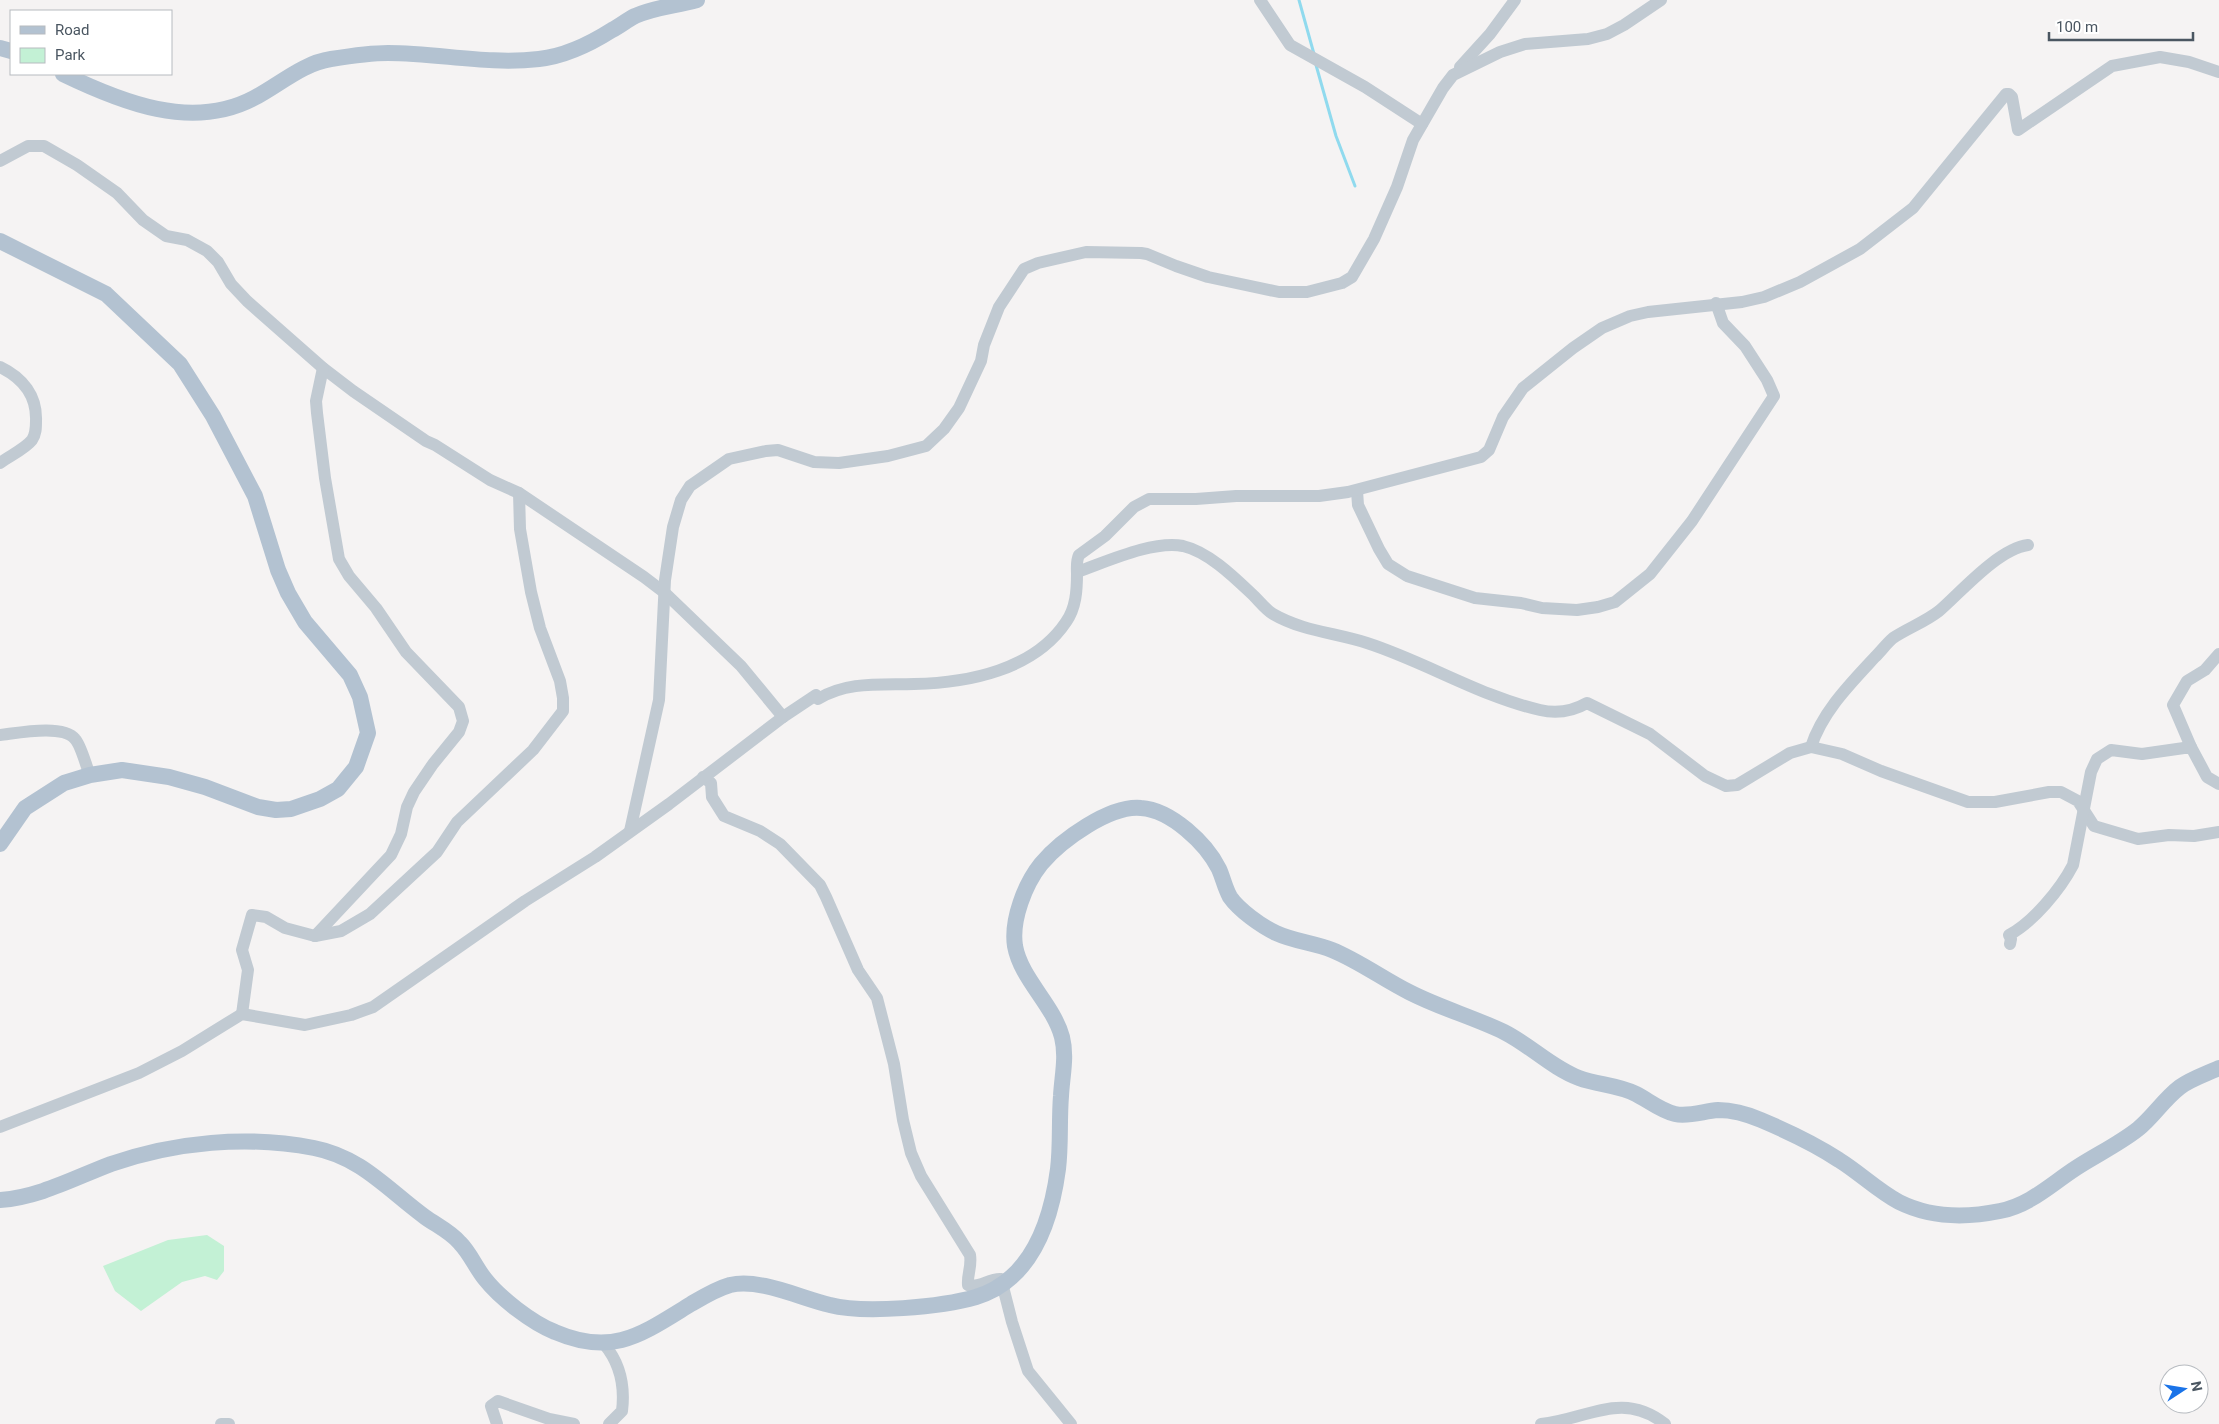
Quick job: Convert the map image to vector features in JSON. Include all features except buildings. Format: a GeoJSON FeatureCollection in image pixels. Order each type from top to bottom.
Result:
{"type":"FeatureCollection","features":[{"type":"Feature","properties":{"kind":"main road"},"geometry":{"type":"LineString","coordinates":[[65,75],[90,87],[143,106],[172,112],[196,113],[243,104],[305,68],[328,59],[388,53],[506,62],[555,56],[581,48],[634,16],[697,0]]}},
{"type":"Feature","properties":{"kind":"main road"},"geometry":{"type":"LineString","coordinates":[[0,241],[106,294],[180,364],[213,416],[255,496],[278,570],[288,593],[305,622],[350,675],[366,715],[368,733],[356,767],[338,789],[320,799],[292,809],[276,810],[258,807],[205,787],[169,777],[122,770],[90,774],[64,783],[25,808],[0,844]]}},
{"type":"Feature","properties":{"kind":"main road"},"geometry":{"type":"LineString","coordinates":[[0,1200],[33,1195],[61,1186],[85,1174],[153,1152],[234,1140],[264,1141],[334,1152],[369,1171],[417,1211],[461,1243],[486,1280],[499,1294],[527,1316],[555,1332],[604,1344],[623,1341],[642,1334],[703,1296],[738,1283],[760,1285],[830,1305],[854,1308],[923,1307],[980,1296],[1004,1285],[1021,1269],[1034,1250],[1050,1206],[1059,1160],[1065,1052],[1061,1034],[1051,1012],[1026,974],[1019,959],[1014,937],[1018,914],[1030,882],[1046,860],[1088,826],[1121,809],[1152,809],[1167,816],[1201,842],[1215,862],[1231,899],[1272,932],[1344,955],[1407,991],[1508,1034],[1576,1077],[1625,1089],[1670,1113],[1682,1115],[1724,1110],[1755,1117],[1831,1155],[1898,1202],[1927,1213],[1945,1216],[1992,1213],[2031,1200],[2075,1168],[2140,1127],[2183,1085],[2219,1068]]}},
{"type":"Feature","properties":{"kind":"street"},"geometry":{"type":"LineString","coordinates":[[1260,0],[1290,46],[1365,87],[1422,124]]}},
{"type":"Feature","properties":{"kind":"street"},"geometry":{"type":"LineString","coordinates":[[630,831],[659,700],[665,593],[673,526],[681,500],[696,481],[730,459],[778,450],[814,462],[859,461],[912,450],[932,443],[959,408],[981,362],[987,338],[999,307],[1024,269],[1038,263],[1086,252],[1140,253],[1208,277],[1279,292],[1307,292],[1346,281],[1352,277],[1374,239],[1397,187],[1413,140],[1443,88],[1490,34],[1515,0]]}},
{"type":"Feature","properties":{"kind":"street"},"geometry":{"type":"LineString","coordinates":[[1453,75],[1500,52],[1525,44],[1588,39],[1607,34],[1661,0]]}},
{"type":"Feature","properties":{"kind":"street"},"geometry":{"type":"LineString","coordinates":[[0,1127],[139,1073],[172,1057],[242,1014],[305,1025],[364,1011],[524,901],[595,857],[783,717],[816,695],[818,699],[832,690],[876,683],[916,684],[968,678],[1007,668],[1048,644],[1068,620],[1076,596],[1079,555],[1105,536],[1134,507],[1149,499],[1319,496],[1358,491],[1481,456],[1489,450],[1503,417],[1523,388],[1572,348],[1602,328],[1630,316],[1648,312],[1716,303],[1748,301],[1770,295],[1831,267],[1860,249],[1913,208],[2006,94],[2012,97],[2018,130],[2112,66],[2160,57],[2189,62],[2219,72]]}},
{"type":"Feature","properties":{"kind":"street"},"geometry":{"type":"LineString","coordinates":[[0,161],[28,146],[44,146],[77,165],[117,193],[143,220],[166,236],[187,240],[211,254],[231,284],[247,301],[353,392],[426,441],[490,480],[519,493],[665,593],[741,666],[783,717]]}},
{"type":"Feature","properties":{"kind":"street"},"geometry":{"type":"LineString","coordinates":[[1358,491],[1358,505],[1379,549],[1388,564],[1407,576],[1475,598],[1521,603],[1542,608],[1577,610],[1615,602],[1650,574],[1692,521],[1774,396],[1767,380],[1744,346],[1723,322],[1716,303]]}},
{"type":"Feature","properties":{"kind":"street"},"geometry":{"type":"LineString","coordinates":[[0,367],[22,380],[31,393],[37,412],[36,431],[31,441],[0,463]]}},
{"type":"Feature","properties":{"kind":"street"},"geometry":{"type":"LineString","coordinates":[[315,936],[390,854],[401,834],[407,807],[414,792],[432,764],[459,732],[463,720],[459,707],[406,652],[376,608],[349,576],[339,559],[325,478],[317,414],[316,401],[323,368]]}},
{"type":"Feature","properties":{"kind":"street"},"geometry":{"type":"LineString","coordinates":[[242,1014],[248,977],[242,950],[250,916],[260,915],[286,928],[315,936],[341,931],[379,908],[436,852],[457,822],[533,750],[563,711],[560,681],[540,628],[531,592],[520,529],[519,493]]}},
{"type":"Feature","properties":{"kind":"street"},"geometry":{"type":"LineString","coordinates":[[1811,747],[1814,735],[1837,700],[1893,638],[1932,616],[1991,564],[2014,550],[2028,545]]}},
{"type":"Feature","properties":{"kind":"street"},"geometry":{"type":"LineString","coordinates":[[1077,572],[1125,555],[1157,547],[1182,546],[1194,550],[1223,569],[1271,614],[1299,626],[1366,643],[1423,665],[1491,696],[1542,711],[1573,711],[1588,703],[1650,734],[1705,776],[1726,786],[1737,785],[1790,753],[1811,747],[1842,754],[1881,771],[1968,802],[2008,800],[2061,792],[2078,801],[2094,826],[2135,839],[2219,832]]}},
{"type":"Feature","properties":{"kind":"street"},"geometry":{"type":"LineString","coordinates":[[2219,654],[2205,670],[2187,681],[2173,705],[2191,747],[2207,777],[2219,784]]}},
{"type":"Feature","properties":{"kind":"street"},"geometry":{"type":"LineString","coordinates":[[0,735],[27,732],[65,732],[76,739],[90,774]]}},
{"type":"Feature","properties":{"kind":"street"},"geometry":{"type":"LineString","coordinates":[[2010,944],[2011,939],[2009,935],[2024,926],[2067,878],[2077,851],[2094,764],[2097,759],[2112,750],[2142,754],[2191,747]]}},
{"type":"Feature","properties":{"kind":"street"},"geometry":{"type":"LineString","coordinates":[[703,777],[711,782],[712,797],[724,816],[770,837],[787,850],[820,885],[858,970],[877,998],[894,1064],[909,1148],[921,1176],[970,1255],[972,1265],[967,1278],[968,1285],[973,1287],[995,1278],[1001,1279],[1012,1322],[1028,1371],[1039,1387],[1064,1413],[1071,1424]]}},
{"type":"Feature","properties":{"kind":"street"},"geometry":{"type":"LineString","coordinates":[[604,1344],[614,1355],[618,1365],[623,1392],[622,1411],[609,1424]]}},
{"type":"Feature","properties":{"kind":"street"},"geometry":{"type":"LineString","coordinates":[[496,1424],[491,1406],[498,1401],[549,1419],[574,1424]]}},
{"type":"Feature","properties":{"kind":"street"},"geometry":{"type":"LineString","coordinates":[[1541,1424],[1625,1407],[1642,1410],[1665,1424]]}},
{"type":"Feature","properties":{"kind":"street"},"geometry":{"type":"LineString","coordinates":[[221,1424],[229,1424]]}},
{"type":"Feature","properties":{"kind":"green space"},"geometry":{"type":"Polygon","coordinates":[[[207,1235],[224,1246],[224,1271],[217,1280],[205,1276],[182,1282],[141,1311],[115,1291],[103,1266],[168,1240],[207,1235]]]}},
{"type":"Feature","properties":{"kind":"waterway"},"geometry":{"type":"LineString","coordinates":[[1299,0],[1314,54]]}},
{"type":"Feature","properties":{"kind":"waterway"},"geometry":{"type":"LineString","coordinates":[[1316,65],[1336,136],[1355,186]]}}]}
